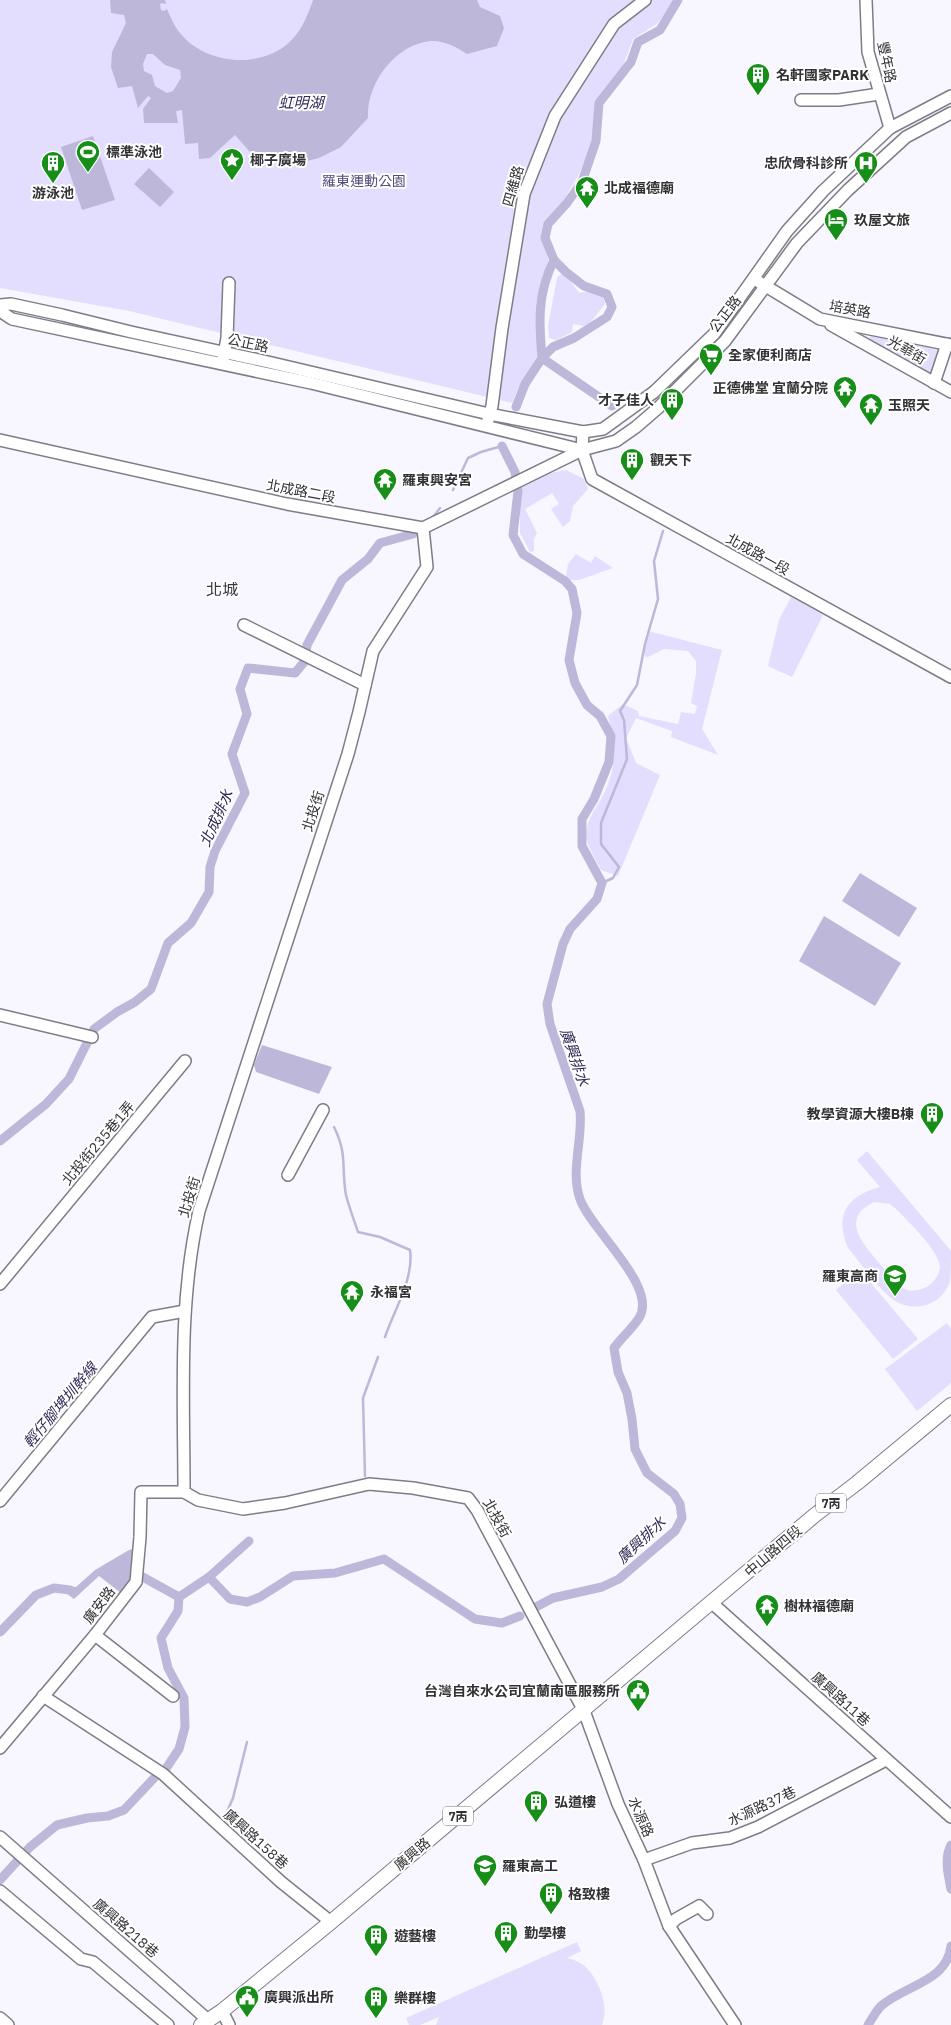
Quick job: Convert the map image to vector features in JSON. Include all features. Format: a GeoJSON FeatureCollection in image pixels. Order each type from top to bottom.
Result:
{"type":"FeatureCollection","features":[{"type":"Feature","properties":{"kind":"main road","name":"中山路四段"},"geometry":{"type":"LineString","coordinates":[[712,1603],[815,1515],[857,1483],[951,1405]]}},
{"type":"Feature","properties":{"kind":"main road","name":"廣興路"},"geometry":{"type":"LineString","coordinates":[[204,2022],[222,2011],[331,1922],[712,1603]]}},
{"type":"Feature","properties":{"kind":"street","name":"四維路"},"geometry":{"type":"LineString","coordinates":[[489,414],[524,194],[555,116],[614,24],[645,0]]}},
{"type":"Feature","properties":{"kind":"street","name":"豐年路"},"geometry":{"type":"LineString","coordinates":[[866,0],[868,52],[890,128]]}},
{"type":"Feature","properties":{"kind":"street"},"geometry":{"type":"LineString","coordinates":[[801,100],[839,100],[879,94]]}},
{"type":"Feature","properties":{"kind":"street","name":"公正路"},"geometry":{"type":"LineString","coordinates":[[0,311],[12,319],[224,359],[489,414],[583,432],[603,429],[654,392],[714,334],[787,231],[823,191],[890,128],[951,96]]}},
{"type":"Feature","properties":{"kind":"street","name":"公正路"},"geometry":{"type":"LineString","coordinates":[[0,306],[11,304],[62,315],[311,383],[582,450],[616,441],[658,408],[725,341],[797,243],[848,190],[906,137],[951,113]]}},
{"type":"Feature","properties":{"kind":"street","name":"培英路"},"geometry":{"type":"LineString","coordinates":[[753,279],[820,319],[949,344]]}},
{"type":"Feature","properties":{"kind":"street"},"geometry":{"type":"LineString","coordinates":[[224,359],[227,338],[229,283]]}},
{"type":"Feature","properties":{"kind":"street","name":"光華街"},"geometry":{"type":"LineString","coordinates":[[820,319],[951,392]]}},
{"type":"Feature","properties":{"kind":"street"},"geometry":{"type":"LineString","coordinates":[[934,383],[949,344]]}},
{"type":"Feature","properties":{"kind":"street"},"geometry":{"type":"LineString","coordinates":[[486,426],[489,414]]}},
{"type":"Feature","properties":{"kind":"street","name":"北成路一段"},"geometry":{"type":"LineString","coordinates":[[583,432],[582,450],[592,479],[951,677]]}},
{"type":"Feature","properties":{"kind":"street","name":"北成路二段"},"geometry":{"type":"LineString","coordinates":[[0,440],[287,504],[423,528]]}},
{"type":"Feature","properties":{"kind":"street"},"geometry":{"type":"LineString","coordinates":[[423,528],[582,450]]}},
{"type":"Feature","properties":{"kind":"street","name":"北投街"},"geometry":{"type":"LineString","coordinates":[[423,528],[428,568],[373,651],[348,754],[199,1211],[193,1237],[185,1311],[184,1492],[198,1500],[243,1509],[285,1503],[369,1484],[413,1488],[468,1498],[477,1510],[529,1610]]}},
{"type":"Feature","properties":{"kind":"street"},"geometry":{"type":"LineString","coordinates":[[244,625],[365,685]]}},
{"type":"Feature","properties":{"kind":"street"},"geometry":{"type":"LineString","coordinates":[[0,1015],[88,1036]]}},
{"type":"Feature","properties":{"kind":"street","name":"北投街235巷1弄"},"geometry":{"type":"LineString","coordinates":[[0,1284],[185,1061]]}},
{"type":"Feature","properties":{"kind":"street"},"geometry":{"type":"LineString","coordinates":[[288,1175],[323,1110]]}},
{"type":"Feature","properties":{"kind":"street"},"geometry":{"type":"LineString","coordinates":[[0,1501],[152,1317],[185,1311]]}},
{"type":"Feature","properties":{"kind":"street","name":"廣安路"},"geometry":{"type":"LineString","coordinates":[[0,1748],[95,1635],[136,1582],[141,1492],[184,1492]]}},
{"type":"Feature","properties":{"kind":"street","name":"廣興路11巷"},"geometry":{"type":"LineString","coordinates":[[712,1603],[951,1817]]}},
{"type":"Feature","properties":{"kind":"street","name":"水源路"},"geometry":{"type":"LineString","coordinates":[[529,1610],[584,1711],[618,1804],[644,1860],[669,1926],[735,2025]]}},
{"type":"Feature","properties":{"kind":"street"},"geometry":{"type":"LineString","coordinates":[[95,1635],[173,1696]]}},
{"type":"Feature","properties":{"kind":"street","name":"廣興路158巷"},"geometry":{"type":"LineString","coordinates":[[43,1696],[159,1771],[281,1882],[331,1922]]}},
{"type":"Feature","properties":{"kind":"street","name":"水源路37巷"},"geometry":{"type":"LineString","coordinates":[[644,1860],[692,1843],[730,1838],[758,1827],[886,1760]]}},
{"type":"Feature","properties":{"kind":"street","name":"廣興路218巷"},"geometry":{"type":"LineString","coordinates":[[0,1837],[204,2022]]}},
{"type":"Feature","properties":{"kind":"street"},"geometry":{"type":"LineString","coordinates":[[0,1891],[81,1959],[93,1962],[168,2025]]}},
{"type":"Feature","properties":{"kind":"street"},"geometry":{"type":"LineString","coordinates":[[669,1926],[676,1919],[699,1906],[708,1914]]}},
{"type":"Feature","properties":{"kind":"street"},"geometry":{"type":"LineString","coordinates":[[222,2011],[229,2025]]}},
{"type":"Feature","properties":{"kind":"street"},"geometry":{"type":"LineString","coordinates":[[0,2018],[8,2025]]}},
{"type":"Feature","properties":{"kind":"green space","name":"羅東運動公園"},"geometry":{"type":"Polygon","coordinates":[[[0,0],[675,0],[658,23],[633,39],[620,74],[599,108],[592,147],[558,210],[541,233],[549,263],[538,315],[541,349],[524,381],[518,388],[512,403],[129,311],[0,288],[0,0]]]}},
{"type":"Feature","properties":{"kind":"green space"},"geometry":{"type":"Polygon","coordinates":[[[561,274],[567,276],[579,293],[589,292],[598,294],[604,297],[605,304],[590,323],[584,326],[573,324],[572,332],[556,340],[549,338],[548,326],[557,278],[561,274]]]}},
{"type":"Feature","properties":{"kind":"green space"},"geometry":{"type":"Polygon","coordinates":[[[873,329],[947,344],[934,383],[867,344],[873,329]]]}},
{"type":"Feature","properties":{"kind":"green space"},"geometry":{"type":"Polygon","coordinates":[[[566,470],[584,479],[588,489],[573,506],[570,521],[563,527],[551,509],[559,504],[552,493],[525,509],[537,533],[534,539],[534,551],[530,552],[520,533],[522,486],[546,474],[566,470]]]}},
{"type":"Feature","properties":{"kind":"green space"},"geometry":{"type":"Polygon","coordinates":[[[576,554],[591,563],[595,556],[613,568],[579,580],[570,580],[566,577],[568,564],[576,554]]]}},
{"type":"Feature","properties":{"kind":"green space"},"geometry":{"type":"Polygon","coordinates":[[[791,597],[823,615],[792,677],[768,666],[779,620],[791,597]]]}},
{"type":"Feature","properties":{"kind":"green space"},"geometry":{"type":"Polygon","coordinates":[[[648,631],[722,650],[702,729],[718,755],[671,737],[672,731],[636,718],[626,738],[636,763],[660,775],[618,876],[601,870],[589,848],[586,838],[589,822],[605,791],[614,762],[614,745],[608,716],[623,704],[638,711],[639,716],[678,724],[681,712],[695,714],[697,706],[691,703],[696,674],[696,661],[688,651],[664,649],[646,658],[643,651],[648,631]]]}},
{"type":"Feature","properties":{"kind":"green space"},"geometry":{"type":"Polygon","coordinates":[[[867,1151],[951,1251],[950,1281],[946,1290],[933,1302],[916,1307],[899,1303],[891,1298],[874,1281],[848,1248],[842,1226],[846,1208],[859,1196],[880,1187],[857,1160],[867,1151]],[[874,1202],[858,1216],[856,1224],[861,1240],[895,1282],[907,1290],[913,1291],[924,1288],[930,1285],[938,1276],[940,1266],[938,1259],[922,1236],[890,1204],[874,1202]]]}},
{"type":"Feature","properties":{"kind":"green space"},"geometry":{"type":"Polygon","coordinates":[[[860,1270],[918,1339],[893,1359],[836,1290],[860,1270]]]}},
{"type":"Feature","properties":{"kind":"green space"},"geometry":{"type":"Polygon","coordinates":[[[947,1323],[951,1329],[951,1383],[917,1411],[885,1369],[947,1323]]]}},
{"type":"Feature","properties":{"kind":"green space"},"geometry":{"type":"Polygon","coordinates":[[[577,1942],[581,1951],[567,1958],[582,1964],[593,1976],[603,2001],[604,2017],[602,2025],[436,2025],[439,2017],[420,2025],[409,2025],[406,2018],[577,1942]]]}},
{"type":"Feature","properties":{"kind":"water","name":"虹明湖"},"geometry":{"type":"Polygon","coordinates":[[[110,0],[165,0],[166,4],[160,4],[161,10],[167,9],[176,28],[190,43],[202,51],[216,56],[244,60],[259,58],[273,53],[290,42],[299,31],[313,0],[477,0],[480,7],[500,16],[504,28],[497,46],[467,54],[450,44],[436,41],[418,44],[406,50],[385,68],[372,92],[368,118],[341,147],[319,158],[299,163],[269,162],[256,159],[235,135],[210,158],[199,159],[198,143],[185,144],[182,110],[176,111],[178,123],[144,123],[143,109],[151,98],[148,96],[138,108],[132,86],[118,88],[111,67],[112,52],[126,23],[124,15],[111,13],[110,0]],[[147,54],[143,64],[144,71],[152,75],[155,86],[167,93],[173,91],[181,78],[180,70],[165,65],[153,54],[147,54]]]}},
{"type":"Feature","properties":{"kind":"water","name":"標準泳池"},"geometry":{"type":"Polygon","coordinates":[[[93,136],[115,200],[82,210],[61,147],[93,136]]]}},
{"type":"Feature","properties":{"kind":"water"},"geometry":{"type":"Polygon","coordinates":[[[149,168],[174,192],[160,207],[134,184],[149,168]]]}},
{"type":"Feature","properties":{"kind":"water"},"geometry":{"type":"Polygon","coordinates":[[[860,873],[917,908],[899,937],[842,901],[860,873]]]}},
{"type":"Feature","properties":{"kind":"water"},"geometry":{"type":"Polygon","coordinates":[[[824,916],[901,963],[875,1006],[799,961],[824,916]]]}},
{"type":"Feature","properties":{"kind":"water"},"geometry":{"type":"Polygon","coordinates":[[[262,1045],[332,1067],[319,1094],[256,1072],[254,1065],[262,1045]]]}},
{"type":"Feature","properties":{"kind":"water"},"geometry":{"type":"Polygon","coordinates":[[[135,1548],[130,1582],[121,1593],[99,1576],[74,1599],[55,1585],[76,1587],[95,1570],[135,1548]]]}},
{"type":"Feature","properties":{"kind":"waterway"},"geometry":{"type":"LineString","coordinates":[[516,407],[525,384],[542,358],[553,347],[574,338],[607,317],[612,307],[607,294],[584,286],[554,260],[545,238],[548,224],[567,203],[582,182],[596,141],[599,103],[631,62],[638,42],[660,30],[678,0]]}},
{"type":"Feature","properties":{"kind":"waterway"},"geometry":{"type":"LineString","coordinates":[[554,260],[548,272],[540,308],[542,358],[612,406]]}},
{"type":"Feature","properties":{"kind":"waterway","name":"北成排水"},"geometry":{"type":"LineString","coordinates":[[453,490],[468,458],[502,446]]}},
{"type":"Feature","properties":{"kind":"waterway","name":"廣興排水"},"geometry":{"type":"LineString","coordinates":[[502,446],[515,472],[518,491],[513,535],[523,554],[565,581],[572,589],[577,613],[569,660],[575,683],[587,705],[600,716],[611,736],[609,762],[594,799],[582,819],[582,846],[602,883],[597,899],[570,929],[563,944],[547,1004],[550,1024],[580,1111],[580,1133],[576,1166],[577,1188],[580,1199],[596,1226],[632,1275],[640,1291],[643,1305],[639,1318],[614,1348],[618,1372],[627,1393],[635,1449],[647,1473],[674,1494],[680,1504],[682,1518],[675,1531],[619,1579],[602,1587],[553,1598],[534,1608]]}},
{"type":"Feature","properties":{"kind":"waterway","name":"北成排水"},"geometry":{"type":"LineString","coordinates":[[433,517],[440,508]]}},
{"type":"Feature","properties":{"kind":"waterway"},"geometry":{"type":"LineString","coordinates":[[602,883],[613,878],[619,867],[601,844],[601,823],[627,759],[624,720],[620,711],[637,685],[645,644],[658,599],[654,561],[663,531]]}},
{"type":"Feature","properties":{"kind":"waterway","name":"北成排水"},"geometry":{"type":"LineString","coordinates":[[0,1141],[46,1104],[69,1079],[94,1029],[151,989],[168,943],[191,923],[209,892],[210,867],[215,851],[245,793],[232,754],[247,714],[240,689],[248,668],[295,673],[305,661],[307,645],[342,580],[368,559],[380,543],[413,534]]}},
{"type":"Feature","properties":{"kind":"waterway"},"geometry":{"type":"LineString","coordinates":[[334,1127],[343,1154],[346,1195],[358,1232],[380,1237],[410,1250],[409,1272],[406,1283],[385,1337]]}},
{"type":"Feature","properties":{"kind":"waterway"},"geometry":{"type":"LineString","coordinates":[[365,1476],[363,1398],[378,1357]]}},
{"type":"Feature","properties":{"kind":"waterway"},"geometry":{"type":"LineString","coordinates":[[209,1577],[249,1541]]}},
{"type":"Feature","properties":{"kind":"waterway","name":"廣興排水"},"geometry":{"type":"LineString","coordinates":[[179,1597],[209,1577],[230,1599],[247,1602],[260,1597],[293,1576],[335,1573],[384,1559],[475,1619],[502,1623],[520,1616]]}},
{"type":"Feature","properties":{"kind":"waterway","name":"廣興排水"},"geometry":{"type":"LineString","coordinates":[[141,1576],[179,1597]]}},
{"type":"Feature","properties":{"kind":"waterway"},"geometry":{"type":"LineString","coordinates":[[0,1632],[36,1595],[54,1588],[70,1590]]}},
{"type":"Feature","properties":{"kind":"waterway"},"geometry":{"type":"LineString","coordinates":[[0,1880],[30,1847],[57,1825],[87,1818],[108,1816],[124,1810],[157,1775],[165,1770],[179,1749],[185,1727],[184,1698],[168,1668],[161,1638],[178,1611],[179,1597]]}},
{"type":"Feature","properties":{"kind":"waterway"},"geometry":{"type":"LineString","coordinates":[[223,1821],[233,1798],[247,1742]]}},
{"type":"Feature","properties":{"kind":"waterway"},"geometry":{"type":"LineString","coordinates":[[951,1845],[947,1861],[951,1889]]}},
{"type":"Feature","properties":{"kind":"waterway"},"geometry":{"type":"LineString","coordinates":[[868,2025],[881,2006],[924,1982],[942,1968],[948,1958],[951,1946]]}},
{"type":"Feature","properties":{"kind":"place","name":"名軒國家PARK"},"geometry":{"type":"Point","coordinates":[758,96]}},
{"type":"Feature","properties":{"kind":"place","name":"標準泳池"},"geometry":{"type":"Point","coordinates":[88,173]}},
{"type":"Feature","properties":{"kind":"place","name":"椰子廣場"},"geometry":{"type":"Point","coordinates":[232,181]}},
{"type":"Feature","properties":{"kind":"place","name":"游泳池"},"geometry":{"type":"Point","coordinates":[53,184]}},
{"type":"Feature","properties":{"kind":"place","name":"忠欣骨科診所"},"geometry":{"type":"Point","coordinates":[866,184]}},
{"type":"Feature","properties":{"kind":"place","name":"北成福德廟"},"geometry":{"type":"Point","coordinates":[587,209]}},
{"type":"Feature","properties":{"kind":"place","name":"玖屋文旅"},"geometry":{"type":"Point","coordinates":[836,241]}},
{"type":"Feature","properties":{"kind":"place","name":"全家便利商店"},"geometry":{"type":"Point","coordinates":[711,376]}},
{"type":"Feature","properties":{"kind":"place","name":"正德佛堂 宜蘭分院"},"geometry":{"type":"Point","coordinates":[845,409]}},
{"type":"Feature","properties":{"kind":"place","name":"才子佳人"},"geometry":{"type":"Point","coordinates":[672,421]}},
{"type":"Feature","properties":{"kind":"place","name":"玉照天"},"geometry":{"type":"Point","coordinates":[871,426]}},
{"type":"Feature","properties":{"kind":"place","name":"觀天下"},"geometry":{"type":"Point","coordinates":[632,481]}},
{"type":"Feature","properties":{"kind":"place","name":"羅東興安宮"},"geometry":{"type":"Point","coordinates":[385,501]}},
{"type":"Feature","properties":{"kind":"place","name":"教學資源大樓B棟"},"geometry":{"type":"Point","coordinates":[932,1135]}},
{"type":"Feature","properties":{"kind":"place","name":"羅東高商"},"geometry":{"type":"Point","coordinates":[895,1297]}},
{"type":"Feature","properties":{"kind":"place","name":"永福宮"},"geometry":{"type":"Point","coordinates":[352,1313]}},
{"type":"Feature","properties":{"kind":"place","name":"樹林福德廟"},"geometry":{"type":"Point","coordinates":[767,1627]}},
{"type":"Feature","properties":{"kind":"place","name":"台灣自來水公司宜蘭南區服務所"},"geometry":{"type":"Point","coordinates":[638,1712]}},
{"type":"Feature","properties":{"kind":"place","name":"弘道樓"},"geometry":{"type":"Point","coordinates":[536,1823]}},
{"type":"Feature","properties":{"kind":"place","name":"羅東高工"},"geometry":{"type":"Point","coordinates":[485,1887]}},
{"type":"Feature","properties":{"kind":"place","name":"格致樓"},"geometry":{"type":"Point","coordinates":[551,1915]}},
{"type":"Feature","properties":{"kind":"place","name":"勤學樓"},"geometry":{"type":"Point","coordinates":[506,1954]}},
{"type":"Feature","properties":{"kind":"place","name":"遊藝樓"},"geometry":{"type":"Point","coordinates":[376,1957]}},
{"type":"Feature","properties":{"kind":"place","name":"廣興派出所"},"geometry":{"type":"Point","coordinates":[247,2018]}},
{"type":"Feature","properties":{"kind":"place","name":"樂群樓"},"geometry":{"type":"Point","coordinates":[376,2019]}},
{"type":"Feature","properties":{"kind":"district","name":"北城"},"geometry":{"type":"Point","coordinates":[222,589]}},
{"type":"Feature","properties":{"kind":"water label","name":"輕仔腳埤圳幹線"},"geometry":{"type":"Point","coordinates":[60,1405]}}]}
